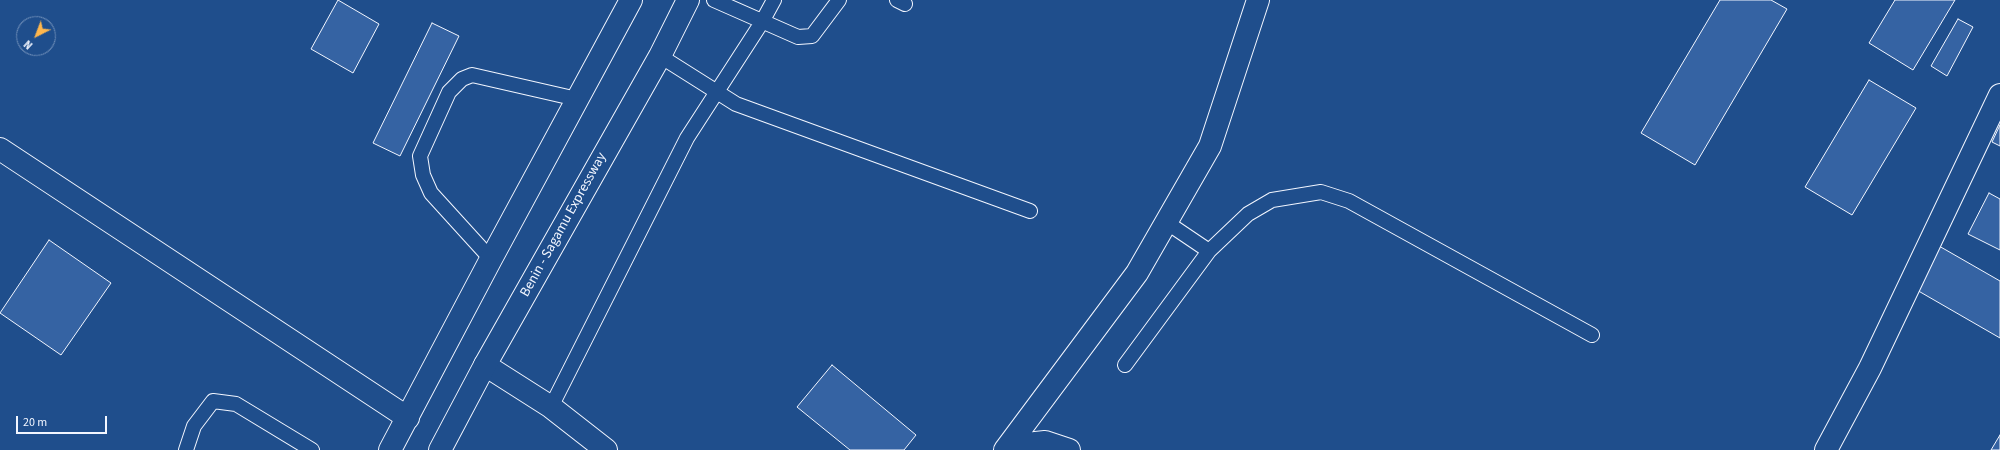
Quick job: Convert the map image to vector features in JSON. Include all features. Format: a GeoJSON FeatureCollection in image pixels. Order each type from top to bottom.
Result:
{"type":"FeatureCollection","features":[{"type":"Feature","properties":{"kind":"main road"},"geometry":{"type":"LineString","coordinates":[[390,450],[490,259],[631,0]]}},
{"type":"Feature","properties":{"kind":"main road","name":"Benin - Sagamu Expressway"},"geometry":{"type":"LineString","coordinates":[[440,450],[485,365],[660,56],[688,0]]}},
{"type":"Feature","properties":{"kind":"main road"},"geometry":{"type":"LineString","coordinates":[[1007,448],[1138,273],[1210,146],[1258,0]]}},
{"type":"Feature","properties":{"kind":"main road"},"geometry":{"type":"LineString","coordinates":[[1826,450],[1870,368],[2000,95]]}},
{"type":"Feature","properties":{"kind":"main road"},"geometry":{"type":"LineString","coordinates":[[0,149],[408,418]]}},
{"type":"Feature","properties":{"kind":"main road"},"geometry":{"type":"LineString","coordinates":[[485,365],[551,407],[606,450]]}},
{"type":"Feature","properties":{"kind":"main road"},"geometry":{"type":"LineString","coordinates":[[1007,448],[1045,442],[1069,450]]}},
{"type":"Feature","properties":{"kind":"lane"},"geometry":{"type":"LineString","coordinates":[[714,0],[762,22],[798,36],[812,36],[839,0]]}},
{"type":"Feature","properties":{"kind":"lane"},"geometry":{"type":"LineString","coordinates":[[551,407],[687,138],[762,22],[774,0]]}},
{"type":"Feature","properties":{"kind":"lane"},"geometry":{"type":"LineString","coordinates":[[660,56],[736,104],[1030,211]]}},
{"type":"Feature","properties":{"kind":"lane"},"geometry":{"type":"LineString","coordinates":[[490,259],[431,194],[423,176],[420,156],[449,92],[462,79],[472,75],[577,99]]}},
{"type":"Feature","properties":{"kind":"lane"},"geometry":{"type":"LineString","coordinates":[[1125,365],[1209,251],[1248,214],[1272,200],[1321,192],[1349,201],[1592,335]]}},
{"type":"Feature","properties":{"kind":"lane"},"geometry":{"type":"LineString","coordinates":[[1166,222],[1209,251]]}},
{"type":"Feature","properties":{"kind":"lane"},"geometry":{"type":"LineString","coordinates":[[186,450],[194,426],[213,401],[236,404],[312,450]]}},
{"type":"Feature","properties":{"kind":"building"},"geometry":{"type":"Polygon","coordinates":[[[338,0],[379,24],[353,73],[311,49],[338,0]]]}},
{"type":"Feature","properties":{"kind":"building"},"geometry":{"type":"Polygon","coordinates":[[[1720,0],[1771,0],[1787,9],[1695,165],[1641,133],[1720,0]]]}},
{"type":"Feature","properties":{"kind":"building"},"geometry":{"type":"Polygon","coordinates":[[[1895,0],[1955,0],[1913,70],[1869,43],[1895,0]]]}},
{"type":"Feature","properties":{"kind":"building"},"geometry":{"type":"Polygon","coordinates":[[[1958,19],[1973,27],[1947,76],[1931,66],[1958,19]]]}},
{"type":"Feature","properties":{"kind":"building"},"geometry":{"type":"Polygon","coordinates":[[[432,23],[459,36],[400,156],[373,143],[432,23]]]}},
{"type":"Feature","properties":{"kind":"building"},"geometry":{"type":"Polygon","coordinates":[[[1869,80],[1916,108],[1852,215],[1805,187],[1869,80]]]}},
{"type":"Feature","properties":{"kind":"building"},"geometry":{"type":"Polygon","coordinates":[[[2000,125],[2000,146],[1992,142],[2000,125]]]}},
{"type":"Feature","properties":{"kind":"building"},"geometry":{"type":"Polygon","coordinates":[[[1989,193],[2000,199],[2000,250],[1968,234],[1989,193]]]}},
{"type":"Feature","properties":{"kind":"building"},"geometry":{"type":"Polygon","coordinates":[[[49,240],[111,283],[61,355],[0,313],[49,240]]]}},
{"type":"Feature","properties":{"kind":"building"},"geometry":{"type":"Polygon","coordinates":[[[1939,246],[2000,281],[2000,338],[1915,289],[1939,246]]]}},
{"type":"Feature","properties":{"kind":"building"},"geometry":{"type":"Polygon","coordinates":[[[832,365],[916,435],[904,450],[850,450],[797,407],[832,365]]]}},
{"type":"Feature","properties":{"kind":"building"},"geometry":{"type":"Polygon","coordinates":[[[2000,435],[2000,450],[1991,450],[2000,435]]]}}]}
